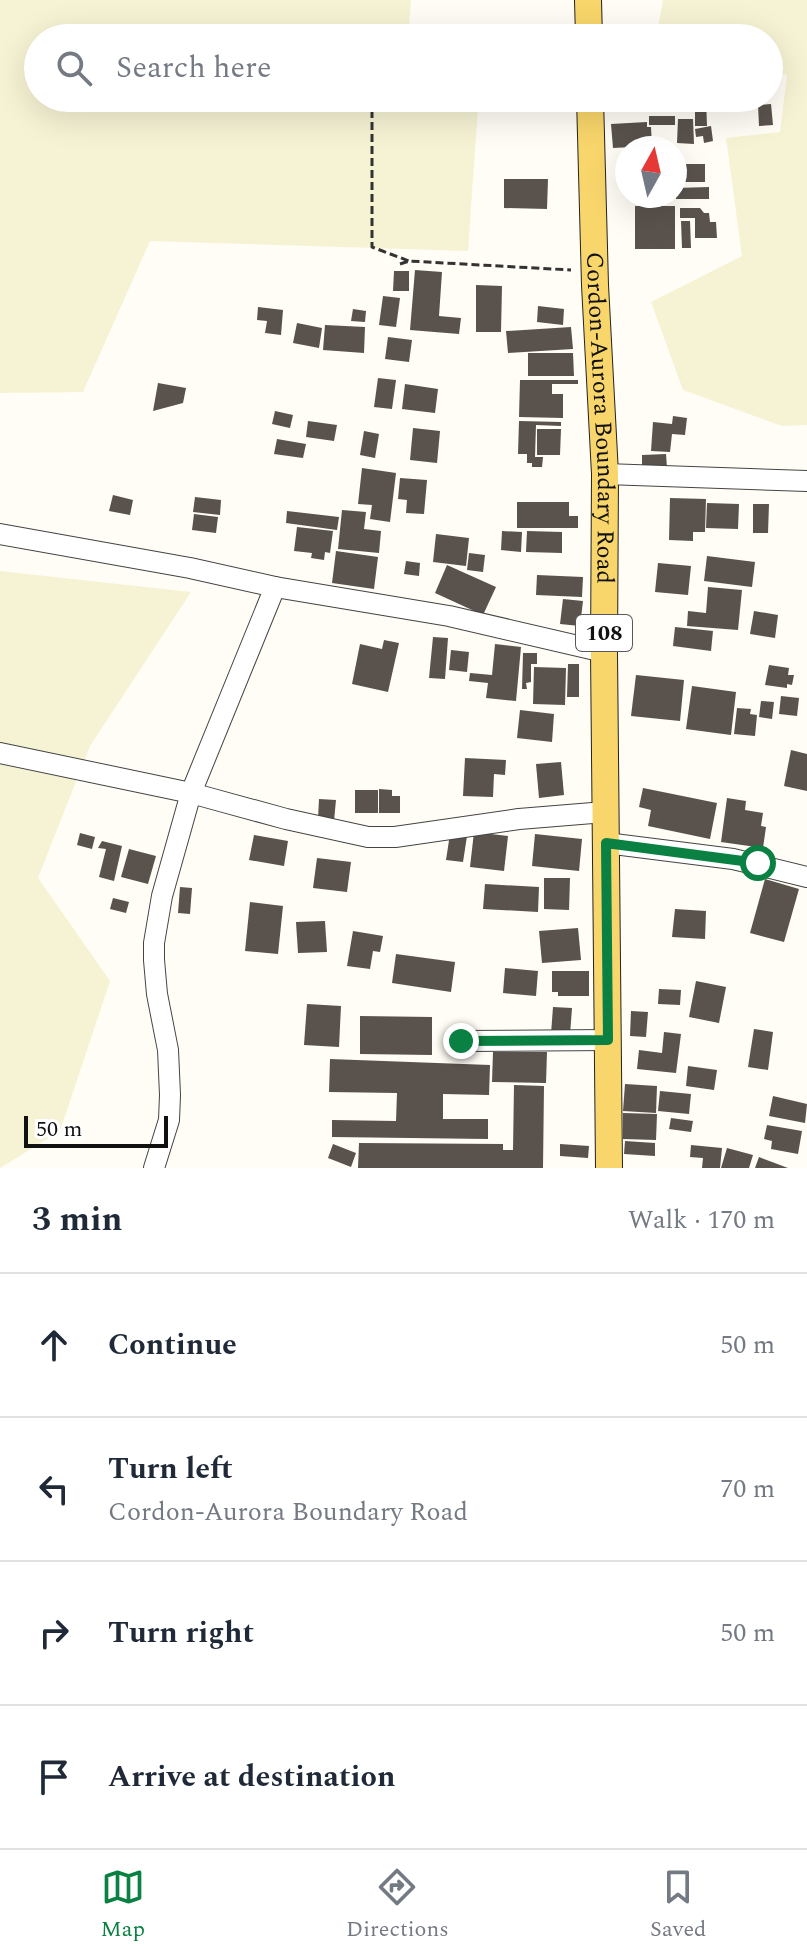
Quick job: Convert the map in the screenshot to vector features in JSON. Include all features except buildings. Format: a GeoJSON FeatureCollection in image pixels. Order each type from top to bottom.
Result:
{"type":"FeatureCollection","features":[{"type":"Feature","properties":{"kind":"main road"},"geometry":{"type":"LineString","coordinates":[[588,0],[589,24]]}},
{"type":"Feature","properties":{"kind":"main road","name":"Cordon-Aurora Boundary Road"},"geometry":{"type":"LineString","coordinates":[[590,112],[594,271],[605,474],[609,1168]]}},
{"type":"Feature","properties":{"kind":"street"},"geometry":{"type":"LineString","coordinates":[[605,474],[807,481]]}},
{"type":"Feature","properties":{"kind":"street"},"geometry":{"type":"LineString","coordinates":[[0,534],[190,568],[275,587],[449,616],[604,652]]}},
{"type":"Feature","properties":{"kind":"street"},"geometry":{"type":"LineString","coordinates":[[154,1168],[169,1120],[170,1095],[168,1050],[157,994],[154,943],[162,896],[191,793],[275,587]]}},
{"type":"Feature","properties":{"kind":"street"},"geometry":{"type":"LineString","coordinates":[[0,753],[191,793],[368,837],[395,837],[519,819],[605,812]]}},
{"type":"Feature","properties":{"kind":"street"},"geometry":{"type":"LineString","coordinates":[[606,843],[733,859],[807,877]]}},
{"type":"Feature","properties":{"kind":"street"},"geometry":{"type":"LineString","coordinates":[[461,1041],[608,1040]]}},
{"type":"Feature","properties":{"kind":"path"},"geometry":{"type":"LineString","coordinates":[[372,112],[372,247],[409,261],[594,271]]}},
{"type":"Feature","properties":{"kind":"path"},"geometry":{"type":"LineString","coordinates":[[400,264],[409,261]]}},
{"type":"Feature","properties":{"kind":"shaded area"},"geometry":{"type":"Polygon","coordinates":[[[0,0],[411,0],[409,24],[24,24],[24,112],[478,112],[468,251],[150,241],[83,392],[0,393],[0,0]]]}},
{"type":"Feature","properties":{"kind":"shaded area"},"geometry":{"type":"Polygon","coordinates":[[[663,0],[807,0],[807,425],[782,426],[683,390],[651,302],[742,256],[726,138],[780,132],[787,75],[783,74],[783,24],[659,24],[663,0]]]}},
{"type":"Feature","properties":{"kind":"shaded area"},"geometry":{"type":"Polygon","coordinates":[[[0,571],[191,592],[90,746],[38,878],[110,981],[60,1131],[0,1168],[0,571]]]}},
{"type":"Feature","properties":{"kind":"route"},"geometry":{"type":"LineString","coordinates":[[461,1041],[608,1040],[606,843],[758,863]]}}]}
